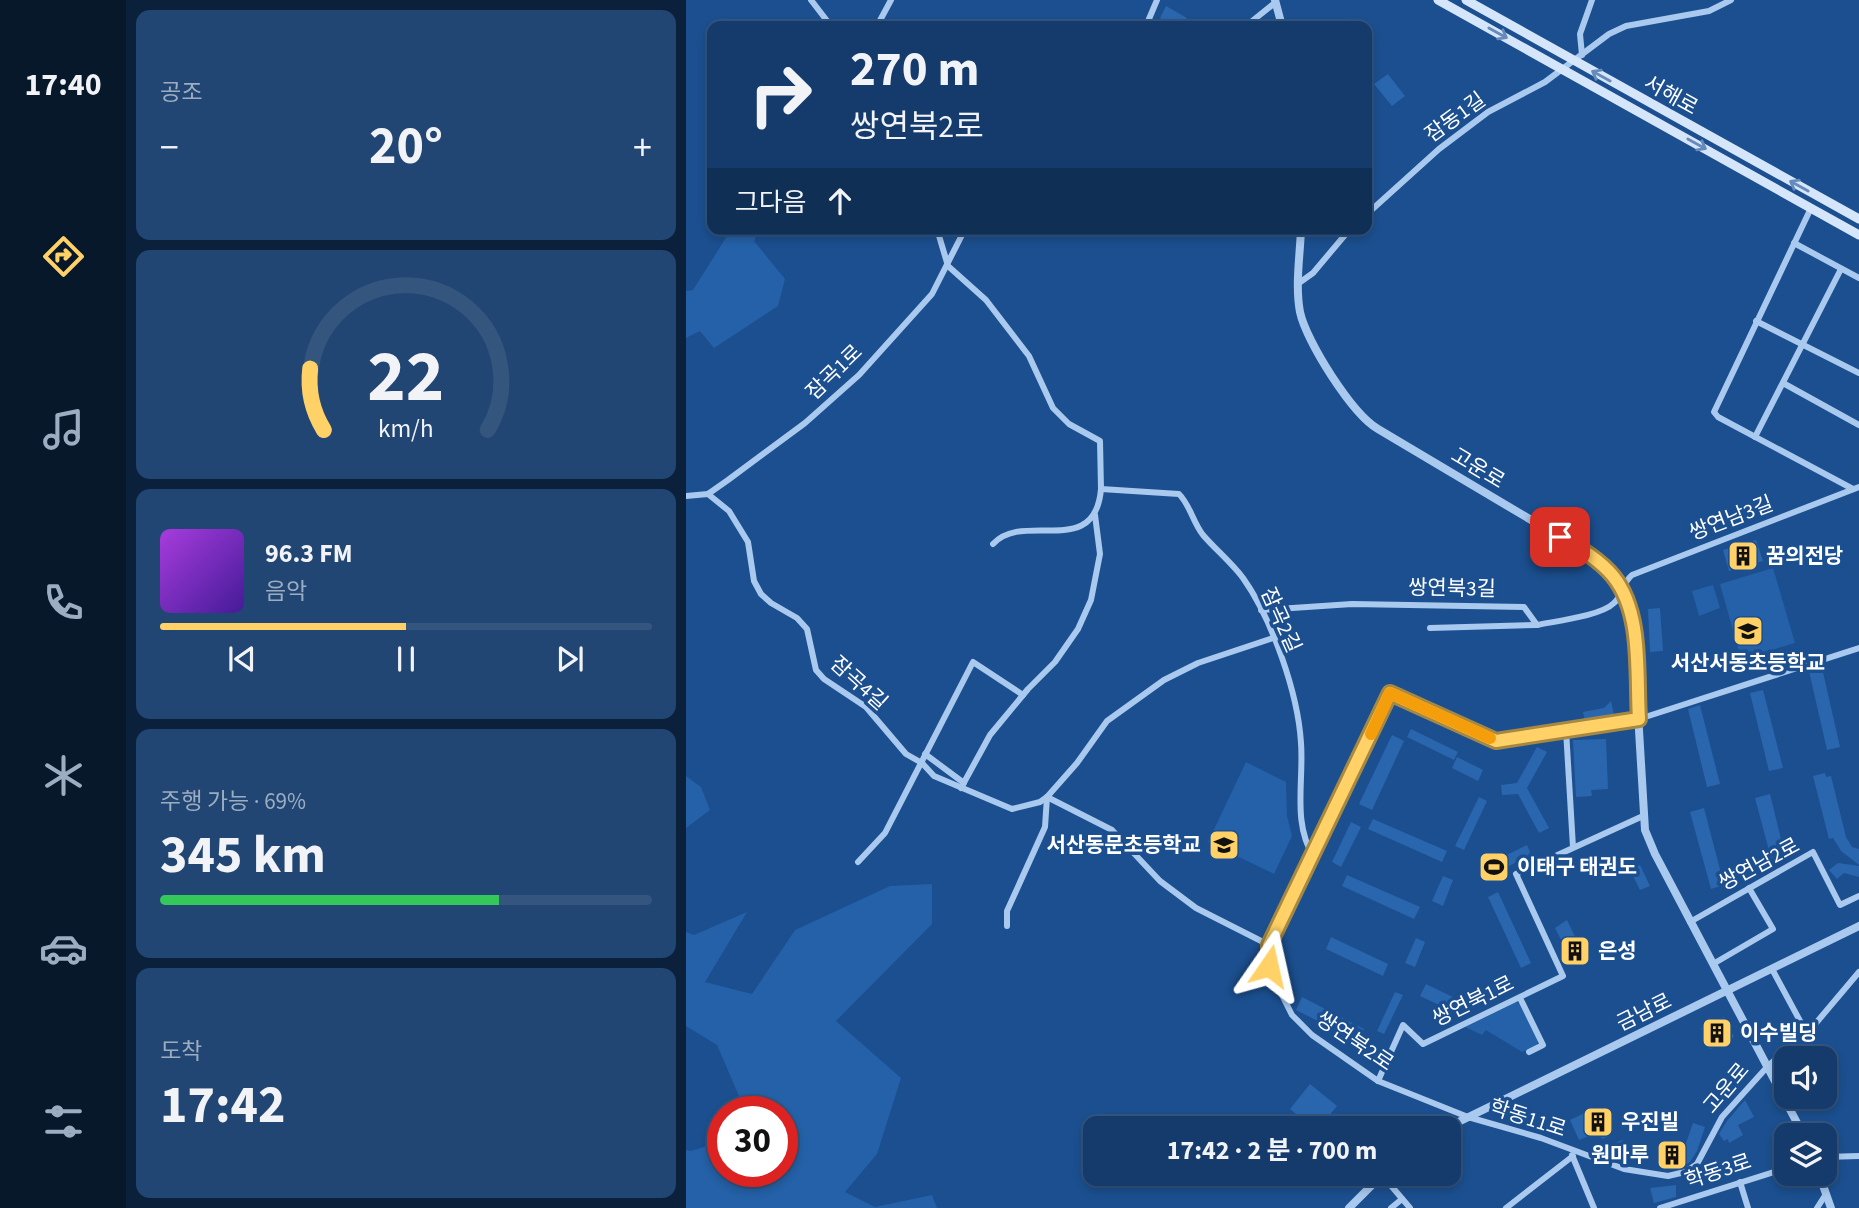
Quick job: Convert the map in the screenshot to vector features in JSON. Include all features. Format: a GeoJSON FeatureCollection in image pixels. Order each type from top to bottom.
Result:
{"type":"FeatureCollection","features":[{"type":"Feature","properties":{"kind":"main road","name":"서해로"},"geometry":{"type":"LineString","coordinates":[[1438,0],[1859,235]]}},
{"type":"Feature","properties":{"kind":"main road","name":"서해로"},"geometry":{"type":"LineString","coordinates":[[1465,0],[1578,58],[1859,219]]}},
{"type":"Feature","properties":{"kind":"street"},"geometry":{"type":"LineString","coordinates":[[811,0],[827,21]]}},
{"type":"Feature","properties":{"kind":"street"},"geometry":{"type":"LineString","coordinates":[[880,21],[891,0]]}},
{"type":"Feature","properties":{"kind":"street"},"geometry":{"type":"LineString","coordinates":[[1148,21],[1157,0]]}},
{"type":"Feature","properties":{"kind":"street"},"geometry":{"type":"LineString","coordinates":[[1578,58],[1580,34],[1592,0]]}},
{"type":"Feature","properties":{"kind":"street","name":"잠동1길"},"geometry":{"type":"LineString","coordinates":[[1372,210],[1440,149],[1488,112],[1545,82],[1609,34],[1626,26],[1722,7],[1731,0]]}},
{"type":"Feature","properties":{"kind":"street"},"geometry":{"type":"LineString","coordinates":[[1252,21],[1275,1],[1281,21]]}},
{"type":"Feature","properties":{"kind":"street"},"geometry":{"type":"LineString","coordinates":[[1811,208],[1714,410],[1717,417],[1856,488]]}},
{"type":"Feature","properties":{"kind":"street"},"geometry":{"type":"LineString","coordinates":[[925,754],[962,785],[990,735],[1071,640],[1091,600],[1100,554],[1095,515],[1100,504],[1100,441],[1069,424],[1053,408],[1029,356],[986,300],[948,266],[939,235]]}},
{"type":"Feature","properties":{"kind":"street","name":"잠곡1로"},"geometry":{"type":"LineString","coordinates":[[708,494],[805,424],[859,375],[932,294],[962,235]]}},
{"type":"Feature","properties":{"kind":"street","name":"고운로"},"geometry":{"type":"LineString","coordinates":[[1301,235],[1300,306],[1307,332],[1366,421],[1581,549],[1604,567],[1622,590],[1633,625],[1643,816],[1649,842],[1797,1123]]}},
{"type":"Feature","properties":{"kind":"street"},"geometry":{"type":"LineString","coordinates":[[1299,283],[1313,273],[1345,235]]}},
{"type":"Feature","properties":{"kind":"street"},"geometry":{"type":"LineString","coordinates":[[1794,243],[1859,278]]}},
{"type":"Feature","properties":{"kind":"street"},"geometry":{"type":"LineString","coordinates":[[1755,437],[1841,268]]}},
{"type":"Feature","properties":{"kind":"street"},"geometry":{"type":"LineString","coordinates":[[1756,321],[1859,373]]}},
{"type":"Feature","properties":{"kind":"street"},"geometry":{"type":"LineString","coordinates":[[1783,383],[1859,425]]}},
{"type":"Feature","properties":{"kind":"street","name":"쌍연남3길"},"geometry":{"type":"LineString","coordinates":[[1622,590],[1626,580],[1638,573],[1856,488]]}},
{"type":"Feature","properties":{"kind":"street","name":"잠곡2길"},"geometry":{"type":"LineString","coordinates":[[1101,489],[1179,494],[1186,501],[1202,533],[1243,578],[1273,638],[1295,707],[1301,742],[1302,834],[1314,857]]}},
{"type":"Feature","properties":{"kind":"street"},"geometry":{"type":"LineString","coordinates":[[686,496],[708,494]]}},
{"type":"Feature","properties":{"kind":"street","name":"잠곡4길"},"geometry":{"type":"LineString","coordinates":[[708,494],[729,511],[748,542],[754,581],[761,594],[797,618],[807,629],[816,670],[824,679],[866,708],[906,754],[920,762],[934,776],[962,785],[1012,809],[1046,797]]}},
{"type":"Feature","properties":{"kind":"street"},"geometry":{"type":"LineString","coordinates":[[993,544],[998,539],[1017,533],[1048,529],[1069,530],[1095,515]]}},
{"type":"Feature","properties":{"kind":"street"},"geometry":{"type":"LineString","coordinates":[[1430,628],[1537,625],[1603,610],[1616,601],[1622,590]]}},
{"type":"Feature","properties":{"kind":"street","name":"쌍연북3길"},"geometry":{"type":"LineString","coordinates":[[1261,610],[1352,604],[1524,607],[1537,625]]}},
{"type":"Feature","properties":{"kind":"street"},"geometry":{"type":"LineString","coordinates":[[1007,926],[1007,911],[1045,827],[1046,797],[1077,763],[1107,721],[1164,680],[1198,663],[1242,646],[1273,638]]}},
{"type":"Feature","properties":{"kind":"street"},"geometry":{"type":"LineString","coordinates":[[1046,797],[1112,830],[1160,881],[1196,908],[1269,945],[1314,857],[1390,693],[1496,741],[1639,719],[1859,648]]}},
{"type":"Feature","properties":{"kind":"street"},"geometry":{"type":"LineString","coordinates":[[858,862],[885,832],[973,662],[1023,695]]}},
{"type":"Feature","properties":{"kind":"street"},"geometry":{"type":"LineString","coordinates":[[1566,730],[1573,847],[1643,816]]}},
{"type":"Feature","properties":{"kind":"street","name":"쌍연북1로"},"geometry":{"type":"LineString","coordinates":[[1378,1081],[1403,1026],[1423,1044],[1563,976],[1516,874],[1573,847]]}},
{"type":"Feature","properties":{"kind":"street","name":"쌍연남2로"},"geometry":{"type":"LineString","coordinates":[[1690,922],[1813,852],[1840,905],[1859,896]]}},
{"type":"Feature","properties":{"kind":"street"},"geometry":{"type":"LineString","coordinates":[[1713,964],[1773,929],[1749,888]]}},
{"type":"Feature","properties":{"kind":"street","name":"금남로"},"geometry":{"type":"LineString","coordinates":[[1461,1120],[1859,926]]}},
{"type":"Feature","properties":{"kind":"street","name":"쌍연북2로"},"geometry":{"type":"LineString","coordinates":[[1269,945],[1268,957],[1272,976],[1296,1020],[1312,1035],[1378,1081],[1468,1117]]}},
{"type":"Feature","properties":{"kind":"street"},"geometry":{"type":"LineString","coordinates":[[1772,969],[1807,1032]]}},
{"type":"Feature","properties":{"kind":"street","name":"고운로"},"geometry":{"type":"LineString","coordinates":[[1572,1153],[1644,1174],[1672,1175],[1690,1170],[1701,1160],[1720,1119],[1768,1066],[1807,1032],[1859,972]]}},
{"type":"Feature","properties":{"kind":"street"},"geometry":{"type":"LineString","coordinates":[[1520,998],[1543,1045],[1529,1052]]}},
{"type":"Feature","properties":{"kind":"street","name":"학동11로"},"geometry":{"type":"LineString","coordinates":[[1468,1117],[1533,1136],[1572,1153],[1594,1208]]}},
{"type":"Feature","properties":{"kind":"street","name":"학동11로"},"geometry":{"type":"LineString","coordinates":[[1506,1208],[1572,1153]]}},
{"type":"Feature","properties":{"kind":"street"},"geometry":{"type":"LineString","coordinates":[[1837,1157],[1859,1156]]}},
{"type":"Feature","properties":{"kind":"street","name":"학동3로"},"geometry":{"type":"LineString","coordinates":[[1660,1208],[1774,1172]]}},
{"type":"Feature","properties":{"kind":"street"},"geometry":{"type":"LineString","coordinates":[[1740,1182],[1748,1208]]}},
{"type":"Feature","properties":{"kind":"street"},"geometry":{"type":"LineString","coordinates":[[1349,1208],[1371,1186]]}},
{"type":"Feature","properties":{"kind":"street"},"geometry":{"type":"LineString","coordinates":[[1391,1186],[1410,1208]]}},
{"type":"Feature","properties":{"kind":"street"},"geometry":{"type":"LineString","coordinates":[[1823,1186],[1830,1208]]}},
{"type":"Feature","properties":{"kind":"street"},"geometry":{"type":"LineString","coordinates":[[1817,1208],[1826,1194]]}},
{"type":"Feature","properties":{"kind":"street"},"geometry":{"type":"LineString","coordinates":[[1391,1208],[1402,1199]]}},
{"type":"Feature","properties":{"kind":"shaded area"},"geometry":{"type":"Polygon","coordinates":[[[758,235],[754,241],[785,279],[778,306],[714,348],[700,331],[686,338],[686,291],[693,290],[727,236],[758,235]]]}},
{"type":"Feature","properties":{"kind":"shaded area"},"geometry":{"type":"Polygon","coordinates":[[[1773,568],[1795,643],[1741,659],[1720,584],[1773,568]]]}},
{"type":"Feature","properties":{"kind":"shaded area"},"geometry":{"type":"Polygon","coordinates":[[[1713,585],[1720,608],[1699,616],[1692,591],[1713,585]]]}},
{"type":"Feature","properties":{"kind":"shaded area"},"geometry":{"type":"Polygon","coordinates":[[[1246,762],[1286,782],[1287,816],[1292,836],[1274,874],[1208,842],[1246,762]]]}},
{"type":"Feature","properties":{"kind":"shaded area"},"geometry":{"type":"Polygon","coordinates":[[[686,776],[701,787],[710,810],[686,828],[686,776]]]}},
{"type":"Feature","properties":{"kind":"shaded area"},"geometry":{"type":"Polygon","coordinates":[[[932,884],[932,924],[836,1021],[901,1078],[877,1154],[845,1192],[875,1207],[932,1195],[937,1208],[686,1208],[686,1150],[707,1146],[707,1187],[798,1187],[798,1096],[739,1096],[717,1045],[686,1026],[686,932],[694,935],[747,912],[705,982],[752,994],[795,930],[890,886],[932,884]]]}},
{"type":"Feature","properties":{"kind":"shaded area"},"geometry":{"type":"Polygon","coordinates":[[[1516,1002],[1521,1004],[1538,1040],[1537,1045],[1522,1052],[1486,1030],[1482,1035],[1465,1027],[1516,1002]]]}},
{"type":"Feature","properties":{"kind":"building"},"geometry":{"type":"Polygon","coordinates":[[[1166,6],[1187,18],[1185,21],[1165,21],[1160,18],[1166,6]]]}},
{"type":"Feature","properties":{"kind":"building"},"geometry":{"type":"Polygon","coordinates":[[[1388,74],[1405,96],[1392,106],[1374,84],[1388,74]]]}},
{"type":"Feature","properties":{"kind":"building","name":"꿈의전당"},"geometry":{"type":"Polygon","coordinates":[[[1756,540],[1763,561],[1729,571],[1723,550],[1756,540]]]}},
{"type":"Feature","properties":{"kind":"building"},"geometry":{"type":"Polygon","coordinates":[[[1660,608],[1663,651],[1650,652],[1648,609],[1660,608]]]}},
{"type":"Feature","properties":{"kind":"building"},"geometry":{"type":"Polygon","coordinates":[[[1822,668],[1840,747],[1827,750],[1809,671],[1822,668]]]}},
{"type":"Feature","properties":{"kind":"building"},"geometry":{"type":"Polygon","coordinates":[[[1763,690],[1783,768],[1769,771],[1750,693],[1763,690]]]}},
{"type":"Feature","properties":{"kind":"building"},"geometry":{"type":"Polygon","coordinates":[[[1611,701],[1614,715],[1585,721],[1583,712],[1604,708],[1611,701]]]}},
{"type":"Feature","properties":{"kind":"building"},"geometry":{"type":"Polygon","coordinates":[[[1700,705],[1720,784],[1707,787],[1688,709],[1700,705]]]}},
{"type":"Feature","properties":{"kind":"building"},"geometry":{"type":"Polygon","coordinates":[[[1411,729],[1458,752],[1454,760],[1407,737],[1411,729]]]}},
{"type":"Feature","properties":{"kind":"building"},"geometry":{"type":"Polygon","coordinates":[[[1392,735],[1404,741],[1372,810],[1359,804],[1392,735]]]}},
{"type":"Feature","properties":{"kind":"building"},"geometry":{"type":"Polygon","coordinates":[[[1606,739],[1608,789],[1591,790],[1592,796],[1576,797],[1573,740],[1606,739]]]}},
{"type":"Feature","properties":{"kind":"building"},"geometry":{"type":"Polygon","coordinates":[[[1537,747],[1547,752],[1527,788],[1549,828],[1539,833],[1518,794],[1502,795],[1501,785],[1517,783],[1537,747]]]}},
{"type":"Feature","properties":{"kind":"building"},"geometry":{"type":"Polygon","coordinates":[[[1457,757],[1483,770],[1478,781],[1452,768],[1457,757]]]}},
{"type":"Feature","properties":{"kind":"building"},"geometry":{"type":"Polygon","coordinates":[[[1825,773],[1826,777],[1831,776],[1846,837],[1852,847],[1859,849],[1859,865],[1841,851],[1833,838],[1829,839],[1813,776],[1825,773]]]}},
{"type":"Feature","properties":{"kind":"building"},"geometry":{"type":"Polygon","coordinates":[[[1770,794],[1785,855],[1771,858],[1755,798],[1770,794]]]}},
{"type":"Feature","properties":{"kind":"building"},"geometry":{"type":"Polygon","coordinates":[[[1479,797],[1487,801],[1464,850],[1455,846],[1479,797]]]}},
{"type":"Feature","properties":{"kind":"building"},"geometry":{"type":"Polygon","coordinates":[[[1704,808],[1724,885],[1711,889],[1690,812],[1704,808]]]}},
{"type":"Feature","properties":{"kind":"building"},"geometry":{"type":"Polygon","coordinates":[[[1373,819],[1447,851],[1442,862],[1368,829],[1373,819]]]}},
{"type":"Feature","properties":{"kind":"building"},"geometry":{"type":"Polygon","coordinates":[[[1351,822],[1361,827],[1341,867],[1332,862],[1351,822]]]}},
{"type":"Feature","properties":{"kind":"building"},"geometry":{"type":"Polygon","coordinates":[[[1527,845],[1531,855],[1489,876],[1484,866],[1527,845]]]}},
{"type":"Feature","properties":{"kind":"building"},"geometry":{"type":"Polygon","coordinates":[[[1838,863],[1859,866],[1859,877],[1844,873],[1837,879],[1829,870],[1838,863]]]}},
{"type":"Feature","properties":{"kind":"building"},"geometry":{"type":"Polygon","coordinates":[[[1640,865],[1650,886],[1640,890],[1632,874],[1633,869],[1640,865]]]}},
{"type":"Feature","properties":{"kind":"building"},"geometry":{"type":"Polygon","coordinates":[[[1347,875],[1420,907],[1414,919],[1342,886],[1347,875]]]}},
{"type":"Feature","properties":{"kind":"building"},"geometry":{"type":"Polygon","coordinates":[[[1443,876],[1453,880],[1443,906],[1432,901],[1443,876]]]}},
{"type":"Feature","properties":{"kind":"building"},"geometry":{"type":"Polygon","coordinates":[[[1498,892],[1531,963],[1521,968],[1488,897],[1498,892]]]}},
{"type":"Feature","properties":{"kind":"building"},"geometry":{"type":"Polygon","coordinates":[[[1567,920],[1584,955],[1572,961],[1555,928],[1567,920]]]}},
{"type":"Feature","properties":{"kind":"building"},"geometry":{"type":"Polygon","coordinates":[[[1331,937],[1388,964],[1383,976],[1326,949],[1331,937]]]}},
{"type":"Feature","properties":{"kind":"building"},"geometry":{"type":"Polygon","coordinates":[[[1416,938],[1425,942],[1415,967],[1405,963],[1416,938]]]}},
{"type":"Feature","properties":{"kind":"building"},"geometry":{"type":"Polygon","coordinates":[[[1509,976],[1513,984],[1472,1004],[1468,996],[1509,976]]]}},
{"type":"Feature","properties":{"kind":"building"},"geometry":{"type":"Polygon","coordinates":[[[1426,984],[1457,999],[1452,1011],[1420,996],[1426,984]]]}},
{"type":"Feature","properties":{"kind":"building"},"geometry":{"type":"Polygon","coordinates":[[[1395,992],[1403,995],[1384,1034],[1377,1031],[1395,992]]]}},
{"type":"Feature","properties":{"kind":"building"},"geometry":{"type":"Polygon","coordinates":[[[1302,997],[1364,1029],[1358,1041],[1296,1010],[1302,997]]]}},
{"type":"Feature","properties":{"kind":"building","name":"이수빌딩"},"geometry":{"type":"Polygon","coordinates":[[[1724,1017],[1734,1037],[1710,1049],[1701,1028],[1724,1017]]]}},
{"type":"Feature","properties":{"kind":"building"},"geometry":{"type":"Polygon","coordinates":[[[1310,1084],[1337,1106],[1329,1116],[1298,1116],[1290,1109],[1310,1084]]]}},
{"type":"Feature","properties":{"kind":"building"},"geometry":{"type":"Polygon","coordinates":[[[1745,1100],[1754,1117],[1738,1125],[1743,1135],[1729,1143],[1728,1139],[1724,1141],[1719,1134],[1745,1100]]]}},
{"type":"Feature","properties":{"kind":"building"},"geometry":{"type":"Polygon","coordinates":[[[1597,1107],[1611,1135],[1602,1139],[1600,1134],[1596,1133],[1579,1140],[1570,1120],[1597,1107]]]}},
{"type":"Feature","properties":{"kind":"building"},"geometry":{"type":"Polygon","coordinates":[[[1693,1123],[1705,1127],[1697,1151],[1690,1162],[1682,1167],[1668,1164],[1664,1148],[1686,1143],[1693,1123]]]}},
{"type":"Feature","properties":{"kind":"building"},"geometry":{"type":"Polygon","coordinates":[[[1622,1140],[1628,1143],[1633,1157],[1622,1162],[1610,1145],[1622,1140]]]}},
{"type":"Feature","properties":{"kind":"building"},"geometry":{"type":"Polygon","coordinates":[[[1676,1185],[1676,1197],[1654,1203],[1650,1188],[1676,1185]]]}},
{"type":"Feature","properties":{"kind":"slow traffic"},"geometry":{"type":"LineString","coordinates":[[1371,734],[1390,693],[1490,738]]}},
{"type":"Feature","properties":{"kind":"place","name":"꿈의전당"},"geometry":{"type":"Point","coordinates":[1743,556]}},
{"type":"Feature","properties":{"kind":"place","name":"서산서동초등학교"},"geometry":{"type":"Point","coordinates":[1748,631]}},
{"type":"Feature","properties":{"kind":"place","name":"서산동문초등학교"},"geometry":{"type":"Point","coordinates":[1224,845]}},
{"type":"Feature","properties":{"kind":"place","name":"이태구 태권도"},"geometry":{"type":"Point","coordinates":[1494,867]}},
{"type":"Feature","properties":{"kind":"place","name":"은성"},"geometry":{"type":"Point","coordinates":[1575,951]}},
{"type":"Feature","properties":{"kind":"place","name":"이수빌딩"},"geometry":{"type":"Point","coordinates":[1717,1033]}},
{"type":"Feature","properties":{"kind":"place","name":"우진빌"},"geometry":{"type":"Point","coordinates":[1598,1122]}},
{"type":"Feature","properties":{"kind":"place","name":"원마루"},"geometry":{"type":"Point","coordinates":[1672,1155]}},
{"type":"Feature","properties":{"kind":"route"},"geometry":{"type":"LineString","coordinates":[[1269,966],[1269,945],[1314,857],[1390,693],[1496,741],[1639,719],[1633,625],[1626,599],[1619,585],[1604,567],[1560,537]]}}]}
